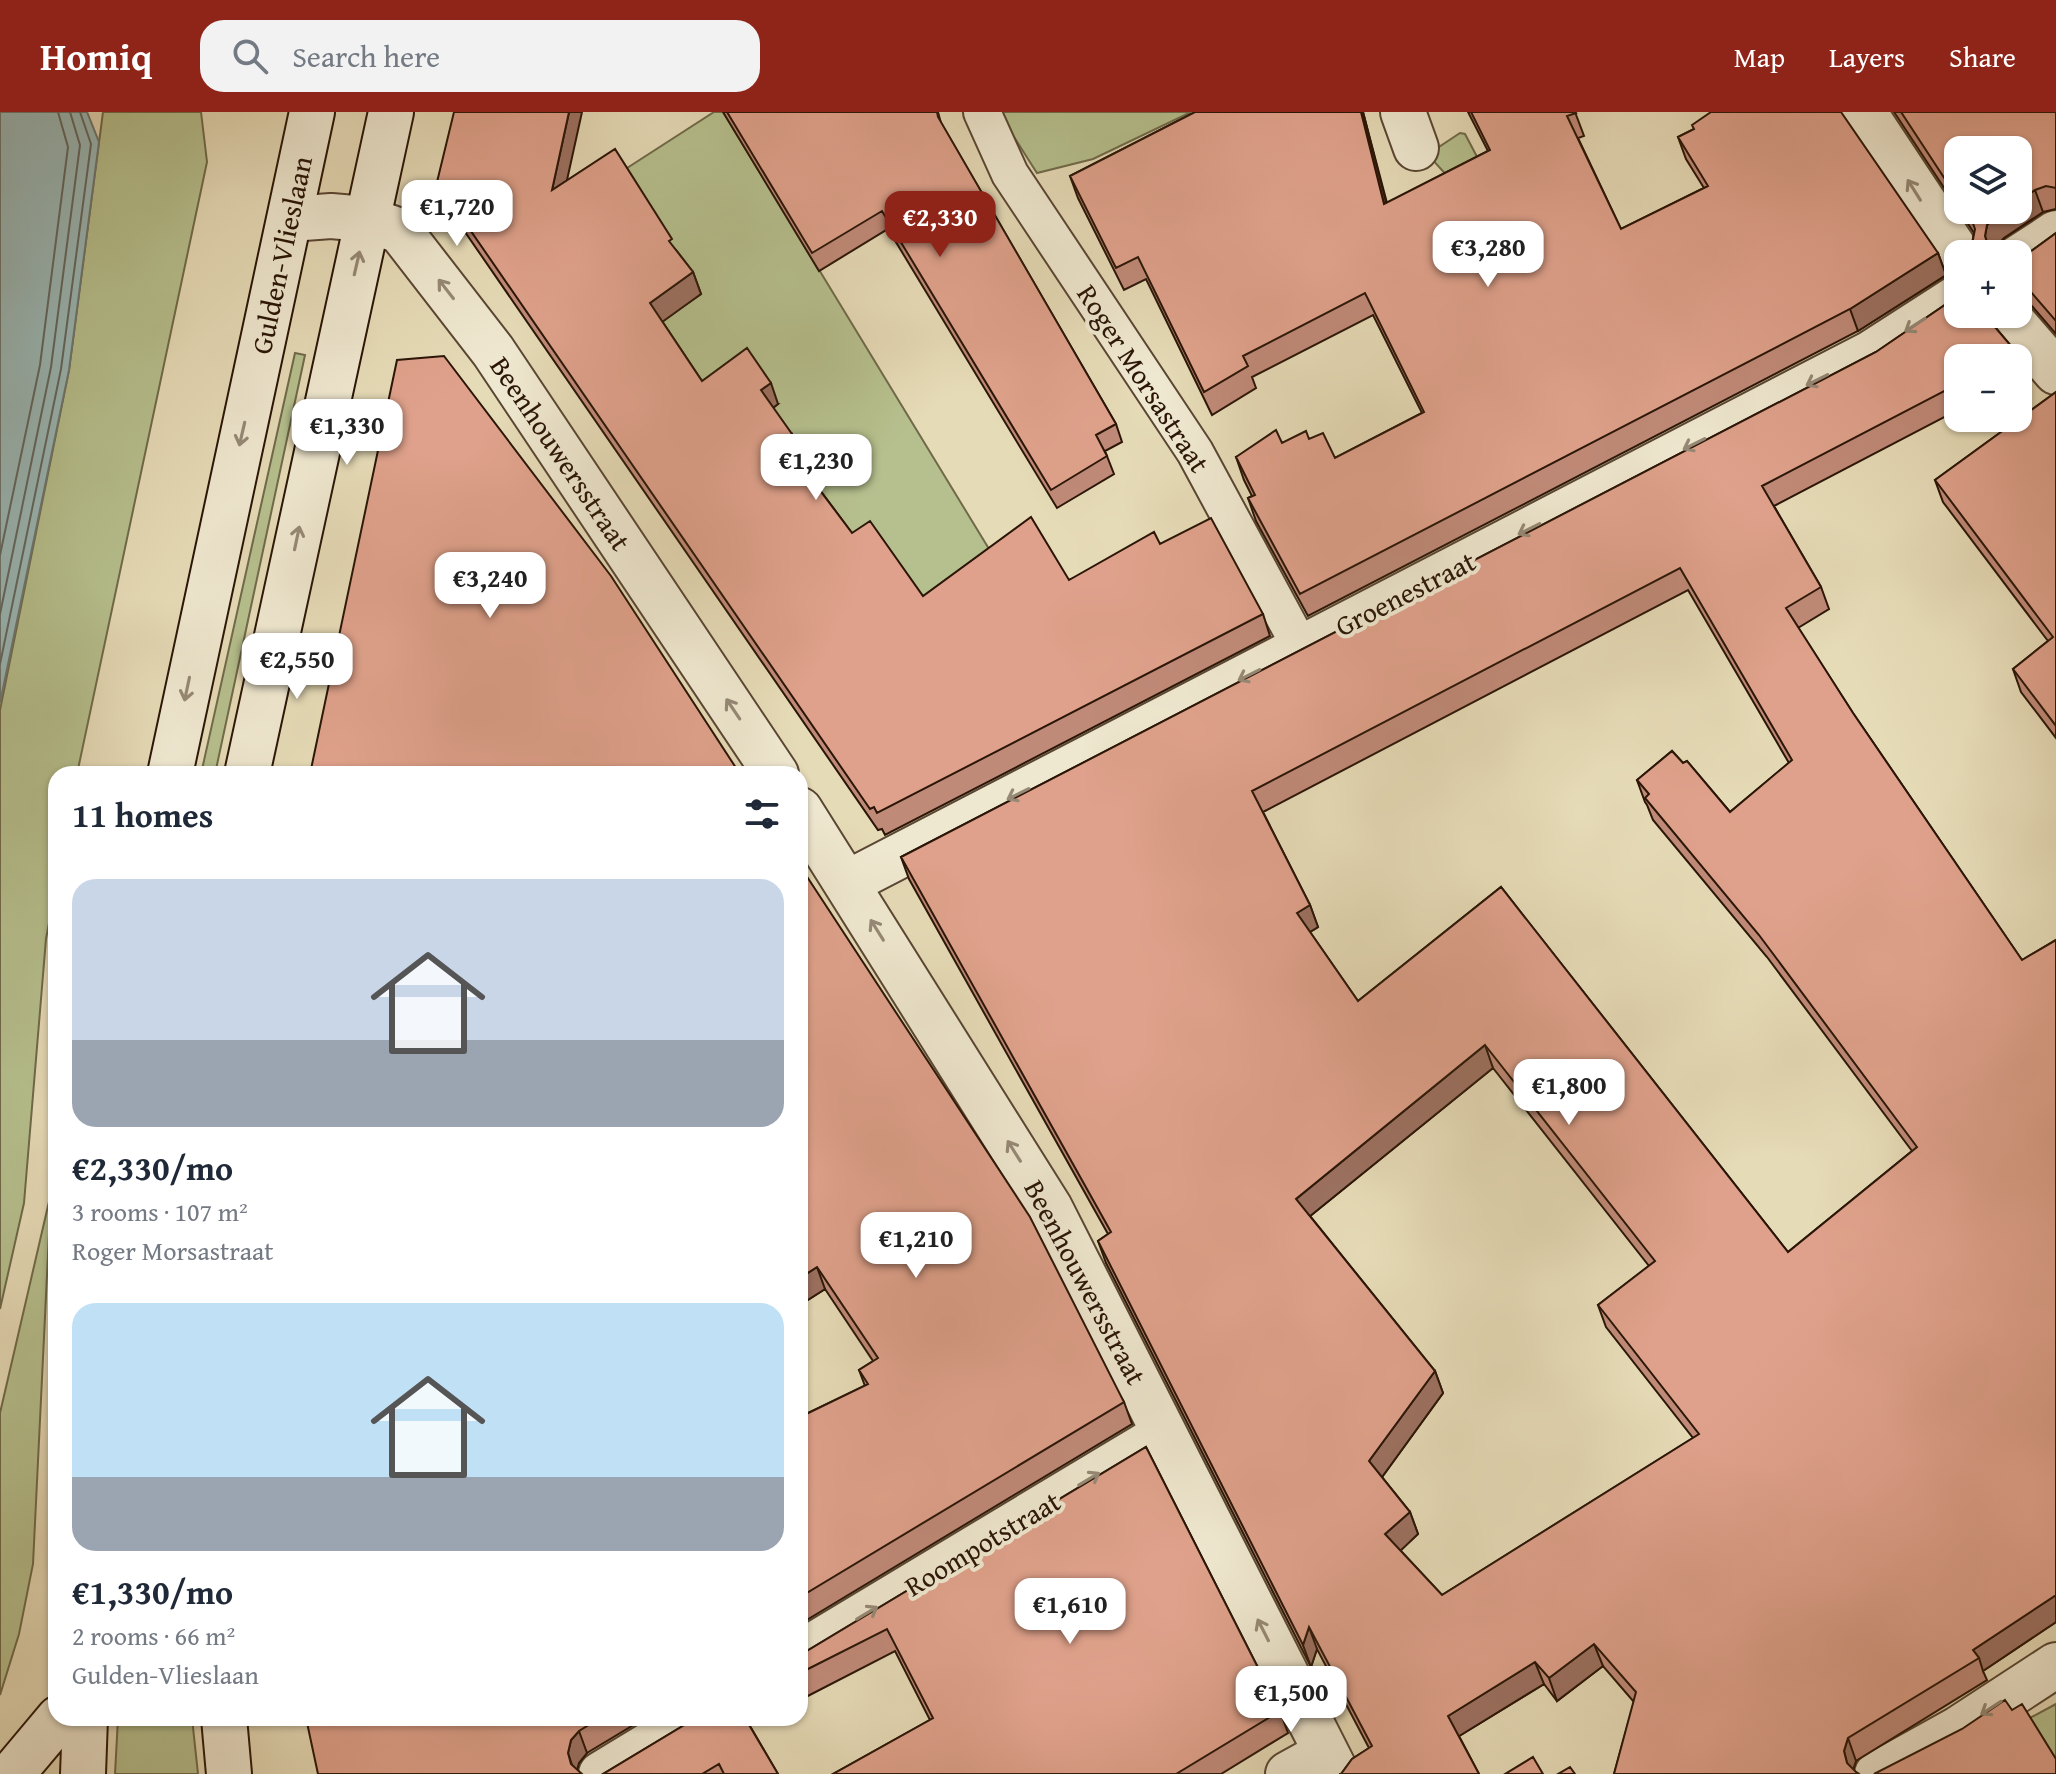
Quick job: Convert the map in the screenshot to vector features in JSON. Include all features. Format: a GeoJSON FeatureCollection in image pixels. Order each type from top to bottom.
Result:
{"type":"FeatureCollection","features":[{"type":"Feature","properties":{"kind":"street","name":"Gulden-Vlieslaan"},"geometry":{"type":"LineString","coordinates":[[172,766],[312,112]]}},
{"type":"Feature","properties":{"kind":"street"},"geometry":{"type":"LineString","coordinates":[[249,766],[391,112]]}},
{"type":"Feature","properties":{"kind":"street","name":"Roger Morsastraat"},"geometry":{"type":"LineString","coordinates":[[982,112],[1010,174],[1195,452],[1301,648]]}},
{"type":"Feature","properties":{"kind":"street"},"geometry":{"type":"LineString","coordinates":[[1864,112],[1949,240]]}},
{"type":"Feature","properties":{"kind":"street","name":"Beenhouwersstraat"},"geometry":{"type":"LineString","coordinates":[[290,219],[331,216],[366,219],[400,231],[493,351],[771,766]]}},
{"type":"Feature","properties":{"kind":"street"},"geometry":{"type":"LineString","coordinates":[[2032,249],[2056,233]]}},
{"type":"Feature","properties":{"kind":"street","name":"Groenestraat"},"geometry":{"type":"LineString","coordinates":[[849,882],[1871,353],[1944,306]]}},
{"type":"Feature","properties":{"kind":"street"},"geometry":{"type":"LineString","coordinates":[[2018,328],[2056,372]]}},
{"type":"Feature","properties":{"kind":"street","name":"Beenhouwersstraat"},"geometry":{"type":"LineString","coordinates":[[808,822],[849,882],[1050,1208],[1332,1764]]}},
{"type":"Feature","properties":{"kind":"street","name":"Roompotstraat"},"geometry":{"type":"LineString","coordinates":[[808,1648],[1164,1434]]}},
{"type":"Feature","properties":{"kind":"street"},"geometry":{"type":"LineString","coordinates":[[1877,1774],[1958,1729],[2056,1665]]}},
{"type":"Feature","properties":{"kind":"street"},"geometry":{"type":"LineString","coordinates":[[12,1774],[52,1726]]}},
{"type":"Feature","properties":{"kind":"street"},"geometry":{"type":"LineString","coordinates":[[83,1774],[85,1726]]}},
{"type":"Feature","properties":{"kind":"street"},"geometry":{"type":"LineString","coordinates":[[601,1774],[680,1726]]}},
{"type":"Feature","properties":{"kind":"street"},"geometry":{"type":"LineString","coordinates":[[1288,1774],[1332,1764]]}},
{"type":"Feature","properties":{"kind":"green space"},"geometry":{"type":"Polygon","coordinates":[[[103,112],[201,112],[207,162],[79,766],[48,766],[48,928],[24,1203],[0,1309],[0,710],[69,370],[103,112]]]}},
{"type":"Feature","properties":{"kind":"green space"},"geometry":{"type":"Polygon","coordinates":[[[714,112],[723,112],[1000,567],[856,673],[828,577],[743,430],[778,404],[710,403],[658,325],[700,294],[624,170],[714,112]]]}},
{"type":"Feature","properties":{"kind":"green space"},"geometry":{"type":"Polygon","coordinates":[[[998,112],[1191,112],[1093,159],[1037,173],[998,112]]]}},
{"type":"Feature","properties":{"kind":"green space"},"geometry":{"type":"Polygon","coordinates":[[[1460,133],[1465,134],[1514,227],[1503,238],[1431,158],[1433,151],[1460,133]]]}},
{"type":"Feature","properties":{"kind":"green space"},"geometry":{"type":"Polygon","coordinates":[[[295,353],[305,355],[217,766],[203,766],[295,353]]]}},
{"type":"Feature","properties":{"kind":"green space"},"geometry":{"type":"Polygon","coordinates":[[[48,1206],[33,1564],[19,1634],[0,1695],[0,1413],[48,1206]]]}},
{"type":"Feature","properties":{"kind":"green space"},"geometry":{"type":"Polygon","coordinates":[[[2056,1704],[2056,1764],[2026,1720],[2056,1704]]]}},
{"type":"Feature","properties":{"kind":"green space"},"geometry":{"type":"Polygon","coordinates":[[[118,1726],[193,1726],[198,1774],[115,1774],[118,1726]]]}},
{"type":"Feature","properties":{"kind":"water"},"geometry":{"type":"Polygon","coordinates":[[[0,112],[87,112],[99,142],[69,370],[0,703],[0,112]]]}},
{"type":"Feature","properties":{"kind":"building"},"geometry":{"type":"Polygon","coordinates":[[[454,112],[569,112],[552,190],[615,149],[672,239],[669,241],[693,272],[650,303],[702,381],[747,348],[771,383],[761,390],[792,434],[783,441],[852,533],[870,521],[923,596],[1031,517],[1069,580],[1154,532],[1160,544],[1211,518],[1263,614],[877,813],[874,807],[870,809],[437,182],[454,112]]]}},
{"type":"Feature","properties":{"kind":"building"},"geometry":{"type":"Polygon","coordinates":[[[727,112],[937,112],[1116,424],[1096,435],[1107,456],[1051,490],[882,211],[812,253],[727,112]]]}},
{"type":"Feature","properties":{"kind":"building"},"geometry":{"type":"Polygon","coordinates":[[[1195,112],[1361,112],[1384,204],[1490,150],[1471,112],[1575,112],[1567,116],[1621,229],[1708,186],[1678,137],[1694,129],[1692,125],[1711,112],[1841,112],[1938,253],[1850,309],[1300,594],[1248,498],[1255,495],[1236,457],[1276,430],[1282,443],[1306,431],[1309,439],[1323,433],[1335,458],[1424,412],[1365,293],[1243,356],[1248,366],[1204,392],[1138,257],[1116,268],[1070,176],[1195,112]]]}},
{"type":"Feature","properties":{"kind":"building"},"geometry":{"type":"Polygon","coordinates":[[[1901,112],[2056,112],[2056,188],[2046,186],[2032,192],[2032,136],[1944,136],[1944,178],[1901,112]]]}},
{"type":"Feature","properties":{"kind":"building"},"geometry":{"type":"Polygon","coordinates":[[[1973,224],[1988,224],[1986,240],[1973,240],[1973,224]]]}},
{"type":"Feature","properties":{"kind":"building"},"geometry":{"type":"Polygon","coordinates":[[[2056,233],[2056,321],[2032,293],[2032,250],[2056,233]]]}},
{"type":"Feature","properties":{"kind":"building"},"geometry":{"type":"Polygon","coordinates":[[[1944,306],[1944,328],[1996,328],[2009,344],[1944,344],[1944,391],[1762,486],[1821,587],[1786,608],[1853,713],[2022,960],[2056,940],[2056,1595],[1973,1650],[1979,1658],[1848,1738],[1844,1751],[1847,1763],[1859,1774],[1614,1774],[1636,1692],[1594,1644],[1549,1678],[1535,1662],[1448,1716],[1479,1774],[1341,1774],[1352,1759],[1372,1746],[1309,1627],[1303,1645],[1098,1241],[1111,1232],[901,857],[1876,352],[1944,306]],[[1680,568],[1252,791],[1310,905],[1297,913],[1358,1001],[1501,887],[1788,1252],[1917,1147],[1759,935],[1645,798],[1649,794],[1637,780],[1672,751],[1683,763],[1687,761],[1730,812],[1792,760],[1680,568]],[[1485,1045],[1296,1199],[1435,1371],[1369,1461],[1410,1512],[1385,1534],[1442,1595],[1699,1434],[1598,1305],[1655,1261],[1485,1045]]]}},
{"type":"Feature","properties":{"kind":"building"},"geometry":{"type":"Polygon","coordinates":[[[444,356],[611,576],[735,766],[312,766],[397,360],[444,356]]]}},
{"type":"Feature","properties":{"kind":"building"},"geometry":{"type":"Polygon","coordinates":[[[2056,392],[2056,726],[2013,669],[2053,637],[1935,480],[2001,432],[2032,432],[2032,409],[2056,392]]]}},
{"type":"Feature","properties":{"kind":"building"},"geometry":{"type":"Polygon","coordinates":[[[808,878],[1030,1217],[1124,1402],[808,1592],[808,1413],[868,1384],[859,1370],[878,1358],[817,1267],[808,1273],[808,878]]]}},
{"type":"Feature","properties":{"kind":"building"},"geometry":{"type":"Polygon","coordinates":[[[1146,1447],[1280,1711],[1176,1774],[833,1774],[933,1718],[887,1629],[808,1669],[808,1650],[1146,1447]]]}},
{"type":"Feature","properties":{"kind":"building"},"geometry":{"type":"Polygon","coordinates":[[[2005,1700],[2012,1710],[2022,1704],[2056,1759],[2056,1774],[1874,1774],[1962,1729],[2005,1700]]]}},
{"type":"Feature","properties":{"kind":"building"},"geometry":{"type":"Polygon","coordinates":[[[308,1726],[587,1726],[571,1740],[568,1753],[571,1764],[582,1774],[318,1774],[308,1726]]]}},
{"type":"Feature","properties":{"kind":"building"},"geometry":{"type":"Polygon","coordinates":[[[683,1726],[750,1726],[778,1774],[724,1774],[719,1764],[702,1774],[603,1774],[683,1726]]]}},
{"type":"Feature","properties":{"kind":"building"},"geometry":{"type":"Polygon","coordinates":[[[1533,1757],[1543,1774],[1505,1774],[1533,1757]]]}},
{"type":"Feature","properties":{"kind":"building"},"geometry":{"type":"Polygon","coordinates":[[[1570,1767],[1575,1774],[1558,1774],[1570,1767]]]}}]}
